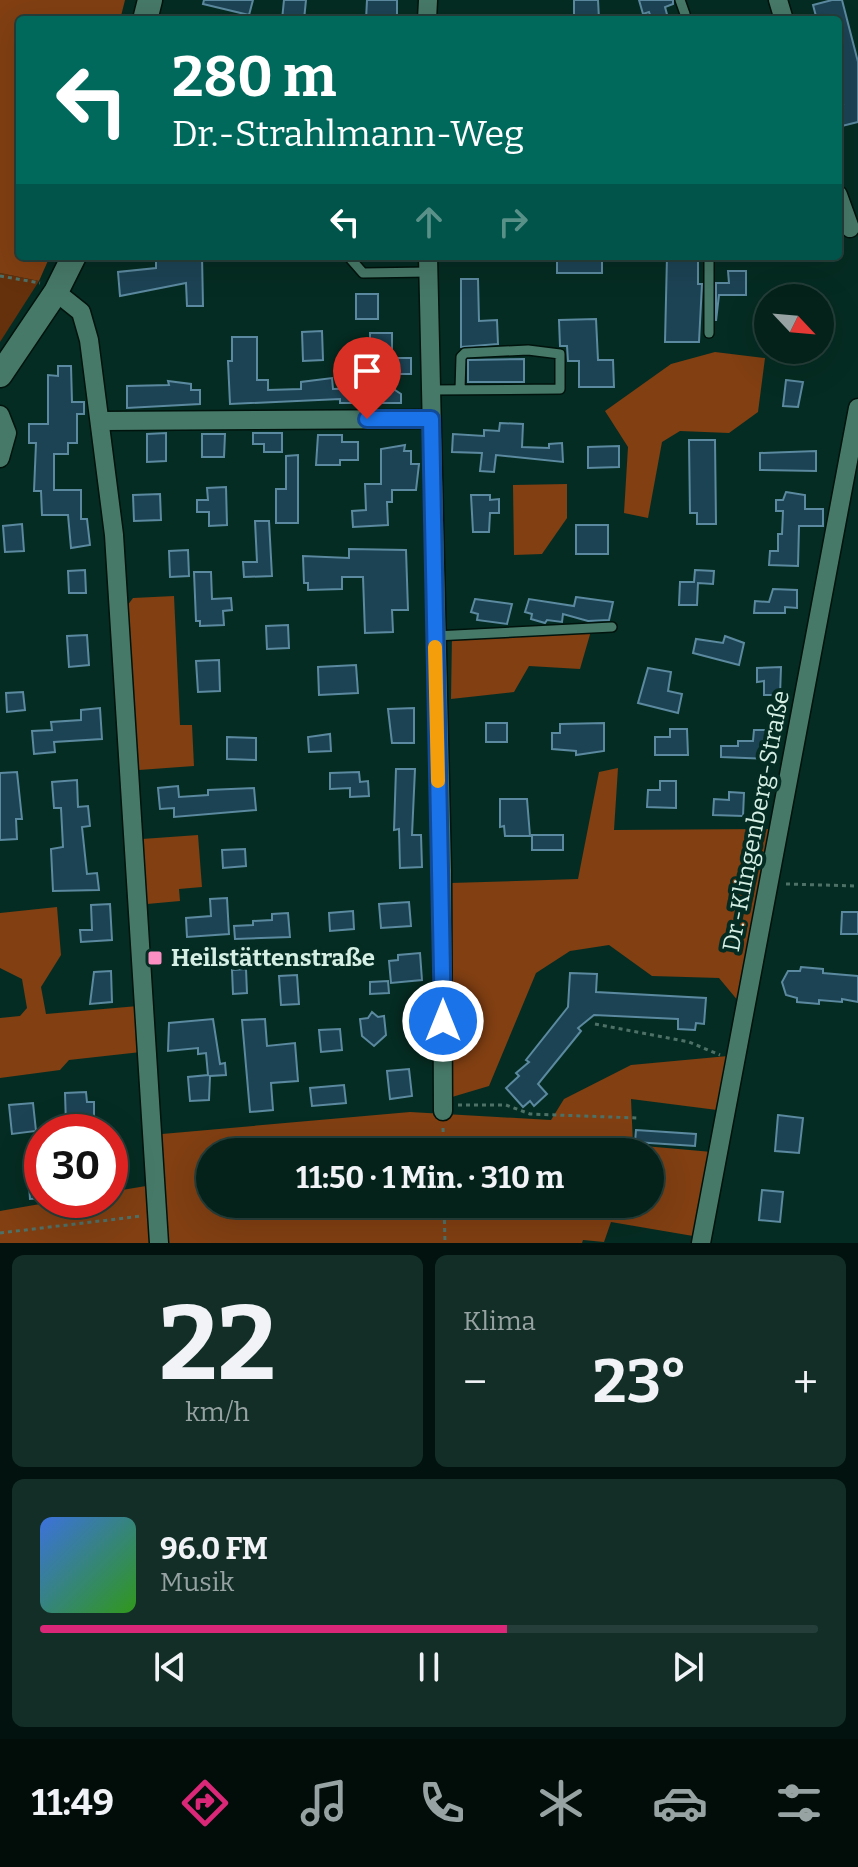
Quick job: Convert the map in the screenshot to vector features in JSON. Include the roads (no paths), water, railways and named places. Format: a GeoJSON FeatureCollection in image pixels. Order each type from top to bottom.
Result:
{"type":"FeatureCollection","features":[{"type":"Feature","properties":{"kind":"main road"},"geometry":{"type":"LineString","coordinates":[[0,375],[48,288],[71,260]]}},
{"type":"Feature","properties":{"kind":"street"},"geometry":{"type":"LineString","coordinates":[[842,207],[849,228]]}},
{"type":"Feature","properties":{"kind":"street"},"geometry":{"type":"LineString","coordinates":[[428,264],[442,871],[443,1108]]}},
{"type":"Feature","properties":{"kind":"street"},"geometry":{"type":"LineString","coordinates":[[48,288],[81,312],[89,340],[102,421],[114,535],[159,1243]]}},
{"type":"Feature","properties":{"kind":"street","name":"Dr.-Klingenberg-Straße"},"geometry":{"type":"LineString","coordinates":[[701,1243],[858,408]]}},
{"type":"Feature","properties":{"kind":"street"},"geometry":{"type":"LineString","coordinates":[[0,415],[7,433],[0,458]]}},
{"type":"Feature","properties":{"kind":"street"},"geometry":{"type":"LineString","coordinates":[[102,421],[431,419]]}},
{"type":"Feature","properties":{"kind":"lane"},"geometry":{"type":"LineString","coordinates":[[680,0],[685,14]]}},
{"type":"Feature","properties":{"kind":"lane"},"geometry":{"type":"LineString","coordinates":[[352,260],[363,273],[428,264]]}},
{"type":"Feature","properties":{"kind":"lane"},"geometry":{"type":"LineString","coordinates":[[709,260],[709,333]]}},
{"type":"Feature","properties":{"kind":"lane"},"geometry":{"type":"LineString","coordinates":[[430,390],[460,390],[560,389],[560,354],[528,350],[465,353],[461,357],[460,390]]}},
{"type":"Feature","properties":{"kind":"lane"},"geometry":{"type":"LineString","coordinates":[[435,636],[612,627]]}},
{"type":"Feature","properties":{"kind":"place","name":"Heilstättenstraße"},"geometry":{"type":"Point","coordinates":[155,958]}}]}
